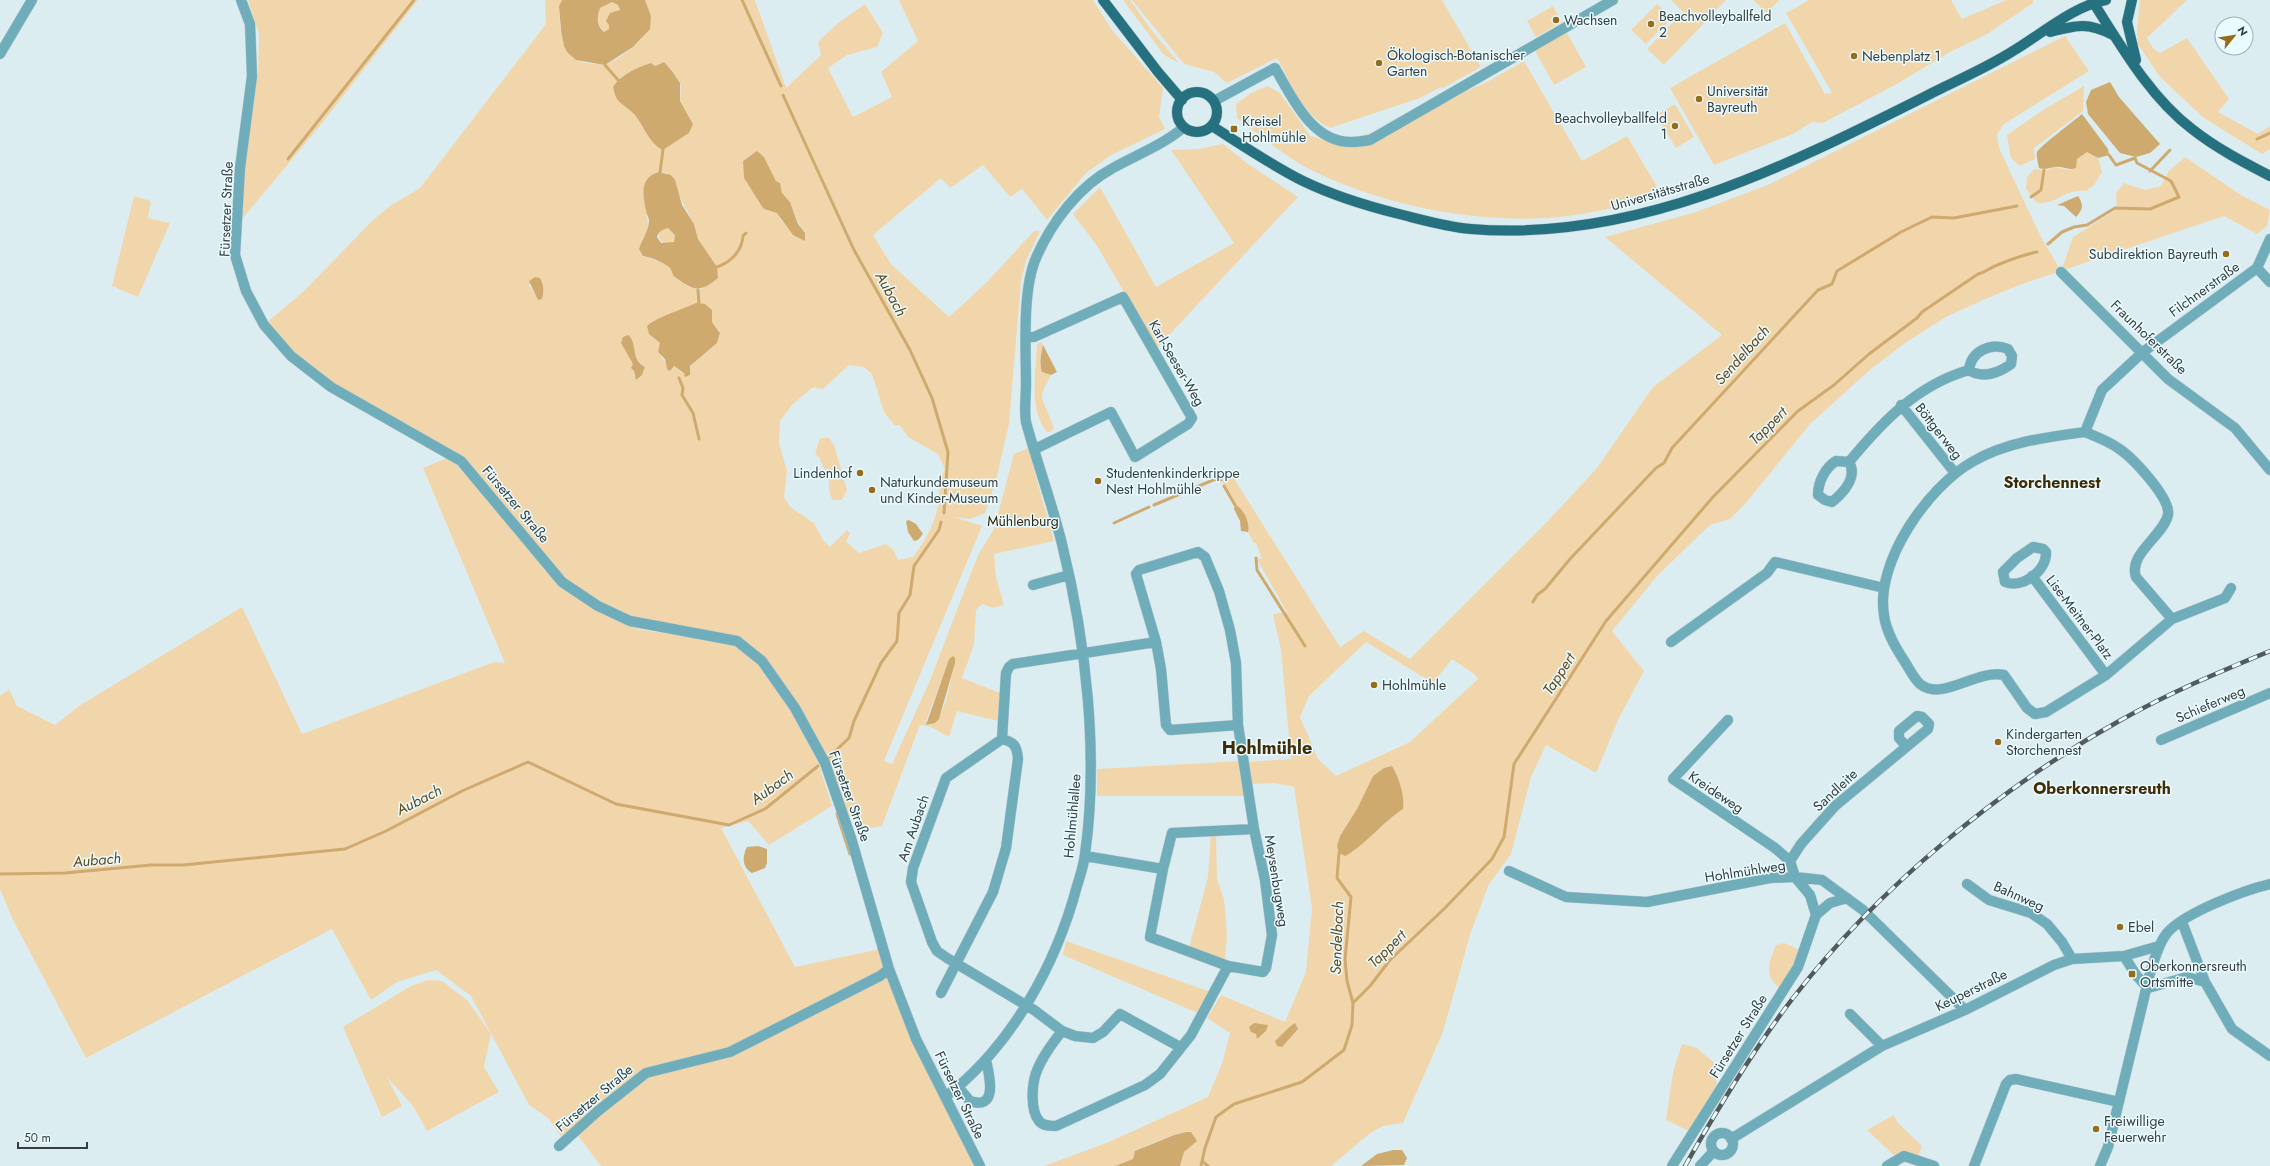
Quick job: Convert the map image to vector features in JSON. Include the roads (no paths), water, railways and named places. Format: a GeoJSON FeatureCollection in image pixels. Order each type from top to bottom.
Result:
{"type":"FeatureCollection","features":[{"type":"Feature","properties":{"kind":"main road"},"geometry":{"type":"LineString","coordinates":[[1103,0],[1158,72],[1182,100]]}},
{"type":"Feature","properties":{"kind":"main road","name":"Universitätsstraße"},"geometry":{"type":"LineString","coordinates":[[1212,126],[1271,164],[1305,182],[1364,205],[1423,220],[1468,229],[1509,231],[1562,228],[1624,219],[1688,202],[1764,173],[1947,86],[2009,53],[2094,1],[2106,0]]}},
{"type":"Feature","properties":{"kind":"main road"},"geometry":{"type":"LineString","coordinates":[[2132,0],[2127,22],[2128,35],[2140,71]]}},
{"type":"Feature","properties":{"kind":"main road"},"geometry":{"type":"LineString","coordinates":[[2094,1],[2140,71],[2162,100],[2191,128],[2225,152],[2270,176]]}},
{"type":"Feature","properties":{"kind":"main road"},"geometry":{"type":"LineString","coordinates":[[2039,35],[2084,25],[2098,28],[2116,36]]}},
{"type":"Feature","properties":{"kind":"main road"},"geometry":{"type":"LineString","coordinates":[[1198,92],[1214,101],[1217,111],[1212,126],[1207,130],[1195,132],[1184,127],[1180,122],[1178,111],[1182,100],[1186,96],[1198,92]]}},
{"type":"Feature","properties":{"kind":"street"},"geometry":{"type":"LineString","coordinates":[[0,54],[32,0]]}},
{"type":"Feature","properties":{"kind":"street","name":"Fürsetzer Straße"},"geometry":{"type":"LineString","coordinates":[[241,0],[250,24],[252,76],[240,168],[235,255],[246,291],[264,325],[291,356],[331,388],[461,461],[562,582],[598,606],[630,621],[737,641],[762,661],[795,708],[825,763],[851,838],[889,969],[916,1039],[980,1166]]}},
{"type":"Feature","properties":{"kind":"street"},"geometry":{"type":"LineString","coordinates":[[1214,101],[1275,68],[1298,106],[1309,121],[1320,131],[1336,139],[1351,142],[1370,140],[1613,0]]}},
{"type":"Feature","properties":{"kind":"street","name":"Hohlmühlallee"},"geometry":{"type":"LineString","coordinates":[[945,1097],[958,1087],[986,1060],[1026,1005],[1063,933],[1085,856],[1090,761],[1084,653],[1069,575],[1026,419],[1026,337],[1029,289],[1035,260],[1050,233],[1078,194],[1094,179],[1150,150],[1184,127]]}},
{"type":"Feature","properties":{"kind":"street","name":"Filchnerstraße"},"geometry":{"type":"LineString","coordinates":[[2085,432],[2102,390],[2143,352],[2257,268],[2270,239]]}},
{"type":"Feature","properties":{"kind":"street"},"geometry":{"type":"LineString","coordinates":[[2257,268],[2270,282]]}},
{"type":"Feature","properties":{"kind":"street","name":"Fraunhoferstraße"},"geometry":{"type":"LineString","coordinates":[[2061,272],[2168,378],[2235,428],[2270,470]]}},
{"type":"Feature","properties":{"kind":"street","name":"Karl-Seeser-Weg"},"geometry":{"type":"LineString","coordinates":[[1026,337],[1034,337],[1123,297],[1192,418],[1188,424],[1135,457],[1111,412],[1035,449]]}},
{"type":"Feature","properties":{"kind":"street","name":"Böttgerweg"},"geometry":{"type":"LineString","coordinates":[[1849,462],[1874,431],[1901,405],[1939,382],[1969,370]]}},
{"type":"Feature","properties":{"kind":"street","name":"Böttgerweg"},"geometry":{"type":"LineString","coordinates":[[1901,405],[1955,473]]}},
{"type":"Feature","properties":{"kind":"street"},"geometry":{"type":"LineString","coordinates":[[2172,619],[2136,577],[2134,571],[2136,563],[2147,545],[2163,529],[2168,513],[2165,499],[2141,469],[2125,453],[2105,441],[2085,432],[2025,442],[1989,453],[1955,473],[1922,508],[1907,531],[1892,560],[1884,588],[1884,614],[1891,639],[1920,684],[1932,689],[1949,688],[1981,675],[1993,673],[2004,675],[2027,708],[2035,714],[2046,712],[2106,675],[2172,619],[2225,598],[2232,588]]}},
{"type":"Feature","properties":{"kind":"street","name":"Meysenbugweg"},"geometry":{"type":"LineString","coordinates":[[1156,642],[1136,574],[1139,570],[1198,552],[1205,557],[1219,591],[1230,630],[1236,663],[1238,725],[1254,830],[1265,880],[1272,935],[1266,968],[1263,972],[1228,966],[1150,937],[1163,869],[1172,833],[1254,830]]}},
{"type":"Feature","properties":{"kind":"street"},"geometry":{"type":"LineString","coordinates":[[1671,642],[1767,572],[1775,562],[1884,588]]}},
{"type":"Feature","properties":{"kind":"street"},"geometry":{"type":"LineString","coordinates":[[1033,585],[1069,575]]}},
{"type":"Feature","properties":{"kind":"street","name":"Lise-Meitner-Platz"},"geometry":{"type":"LineString","coordinates":[[2032,576],[2106,675]]}},
{"type":"Feature","properties":{"kind":"street"},"geometry":{"type":"LineString","coordinates":[[941,993],[993,892],[1006,848],[1018,759],[1017,748],[1012,742],[1002,739],[1006,673],[1009,667],[1013,664],[1156,642],[1161,669],[1166,725],[1170,730],[1238,725]]}},
{"type":"Feature","properties":{"kind":"street","name":"Schieferweg"},"geometry":{"type":"LineString","coordinates":[[2161,740],[2270,694]]}},
{"type":"Feature","properties":{"kind":"street","name":"Kreideweg"},"geometry":{"type":"LineString","coordinates":[[1728,720],[1673,779],[1775,848],[1790,861]]}},
{"type":"Feature","properties":{"kind":"street","name":"Am Aubach"},"geometry":{"type":"LineString","coordinates":[[1002,739],[946,778],[913,868],[911,882],[932,942],[937,951],[1026,1005],[1062,1031],[1075,1036],[1093,1038],[1103,1032],[1120,1014],[1180,1047]]}},
{"type":"Feature","properties":{"kind":"street","name":"Sandleite"},"geometry":{"type":"LineString","coordinates":[[1790,861],[1801,844],[1835,806],[1906,746]]}},
{"type":"Feature","properties":{"kind":"street"},"geometry":{"type":"LineString","coordinates":[[1085,856],[1163,869]]}},
{"type":"Feature","properties":{"kind":"street"},"geometry":{"type":"LineString","coordinates":[[1790,861],[1795,877],[1810,895],[1816,915],[1830,903],[1847,898]]}},
{"type":"Feature","properties":{"kind":"street","name":"Hohlmühlweg"},"geometry":{"type":"LineString","coordinates":[[1509,871],[1566,897],[1647,902],[1770,878],[1795,877],[1822,880],[1863,910],[1965,1010]]}},
{"type":"Feature","properties":{"kind":"street","name":"Bahnweg"},"geometry":{"type":"LineString","coordinates":[[1967,884],[1989,900],[2031,914],[2046,924],[2062,942],[2072,959]]}},
{"type":"Feature","properties":{"kind":"street"},"geometry":{"type":"LineString","coordinates":[[2100,1166],[2108,1147],[2159,946],[2168,932],[2201,910],[2252,888],[2270,884]]}},
{"type":"Feature","properties":{"kind":"street","name":"Fürsetzer Straße"},"geometry":{"type":"LineString","coordinates":[[1672,1166],[1798,966],[1816,915]]}},
{"type":"Feature","properties":{"kind":"street"},"geometry":{"type":"LineString","coordinates":[[2182,922],[2205,982],[2232,1029],[2270,1056]]}},
{"type":"Feature","properties":{"kind":"street"},"geometry":{"type":"LineString","coordinates":[[2072,959],[2124,956],[2159,946]]}},
{"type":"Feature","properties":{"kind":"street"},"geometry":{"type":"LineString","coordinates":[[2124,956],[2136,975],[2148,988]]}},
{"type":"Feature","properties":{"kind":"street","name":"Keuperstraße"},"geometry":{"type":"LineString","coordinates":[[1731,1138],[1882,1046],[1965,1010],[2054,965],[2072,959]]}},
{"type":"Feature","properties":{"kind":"street"},"geometry":{"type":"LineString","coordinates":[[1062,1031],[1048,1050],[1036,1073],[1033,1087],[1035,1112],[1039,1121],[1046,1126],[1056,1126],[1145,1085],[1160,1074],[1191,1035],[1228,966]]}},
{"type":"Feature","properties":{"kind":"street","name":"Fürsetzer Straße"},"geometry":{"type":"LineString","coordinates":[[559,1146],[598,1111],[646,1073],[730,1052],[880,976],[889,969]]}},
{"type":"Feature","properties":{"kind":"street"},"geometry":{"type":"LineString","coordinates":[[2148,988],[2187,978],[2205,982]]}},
{"type":"Feature","properties":{"kind":"street"},"geometry":{"type":"LineString","coordinates":[[1850,1014],[1882,1046]]}},
{"type":"Feature","properties":{"kind":"street"},"geometry":{"type":"LineString","coordinates":[[958,1087],[970,1100],[980,1102],[986,1099],[992,1086],[986,1060]]}},
{"type":"Feature","properties":{"kind":"street"},"geometry":{"type":"LineString","coordinates":[[1974,1166],[2006,1084],[2010,1080],[2016,1079],[2119,1102]]}},
{"type":"Feature","properties":{"kind":"street"},"geometry":{"type":"LineString","coordinates":[[1724,1133],[1731,1138],[1732,1146],[1728,1153],[1721,1155],[1714,1151],[1711,1140],[1717,1134],[1724,1133]]}},
{"type":"Feature","properties":{"kind":"street"},"geometry":{"type":"LineString","coordinates":[[1700,1166],[1714,1151]]}},
{"type":"Feature","properties":{"kind":"street"},"geometry":{"type":"LineString","coordinates":[[1887,1166],[1904,1156],[1934,1166]]}},
{"type":"Feature","properties":{"kind":"waterway"},"geometry":{"type":"LineString","coordinates":[[288,159],[414,0]]}},
{"type":"Feature","properties":{"kind":"waterway","name":"Aubach"},"geometry":{"type":"LineString","coordinates":[[742,0],[781,86]]}},
{"type":"Feature","properties":{"kind":"waterway"},"geometry":{"type":"LineString","coordinates":[[605,65],[618,80]]}},
{"type":"Feature","properties":{"kind":"waterway","name":"Aubach"},"geometry":{"type":"LineString","coordinates":[[783,95],[854,250],[910,350],[932,398],[948,452],[944,513]]}},
{"type":"Feature","properties":{"kind":"waterway","name":"Tappert"},"geometry":{"type":"LineString","coordinates":[[2257,139],[2270,133]]}},
{"type":"Feature","properties":{"kind":"waterway"},"geometry":{"type":"LineString","coordinates":[[660,172],[663,150]]}},
{"type":"Feature","properties":{"kind":"waterway","name":"Tappert"},"geometry":{"type":"LineString","coordinates":[[2150,171],[2170,150]]}},
{"type":"Feature","properties":{"kind":"waterway","name":"Tappert"},"geometry":{"type":"LineString","coordinates":[[2048,244],[2062,232],[2074,227],[2087,225],[2115,208],[2150,209],[2179,197],[2171,181],[2137,163],[2135,158],[2116,165],[2109,155]]}},
{"type":"Feature","properties":{"kind":"waterway","name":"Sendelbach"},"geometry":{"type":"LineString","coordinates":[[2031,197],[2041,190],[2044,170]]}},
{"type":"Feature","properties":{"kind":"waterway","name":"Sendelbach"},"geometry":{"type":"LineString","coordinates":[[1533,602],[1537,595],[1545,589],[1570,559],[1656,468],[1664,463],[1672,448],[1818,290],[1832,284],[1837,271],[1901,232],[1932,217],[1954,218],[2017,206]]}},
{"type":"Feature","properties":{"kind":"waterway"},"geometry":{"type":"LineString","coordinates":[[717,267],[727,262],[735,255],[738,251],[743,236],[746,233]]}},
{"type":"Feature","properties":{"kind":"waterway","name":"Tappert"},"geometry":{"type":"LineString","coordinates":[[1353,1003],[1370,986],[1390,960],[1445,908],[1492,859],[1504,837],[1514,764],[1606,621],[1713,497],[1798,411],[1834,385],[1869,354],[1917,318],[1922,312],[1978,274],[2010,260],[2037,252]]}},
{"type":"Feature","properties":{"kind":"waterway"},"geometry":{"type":"LineString","coordinates":[[698,290],[699,304]]}},
{"type":"Feature","properties":{"kind":"waterway"},"geometry":{"type":"LineString","coordinates":[[679,378],[683,388],[682,395],[693,413],[699,439]]}},
{"type":"Feature","properties":{"kind":"waterway"},"geometry":{"type":"LineString","coordinates":[[1154,505],[1218,478],[1221,480]]}},
{"type":"Feature","properties":{"kind":"waterway"},"geometry":{"type":"LineString","coordinates":[[1224,486],[1235,505]]}},
{"type":"Feature","properties":{"kind":"waterway"},"geometry":{"type":"LineString","coordinates":[[1114,523],[1149,507]]}},
{"type":"Feature","properties":{"kind":"waterway","name":"Aubach"},"geometry":{"type":"LineString","coordinates":[[827,759],[849,738],[854,721],[881,663],[897,641],[899,613],[910,595],[914,566],[939,530],[941,522]]}},
{"type":"Feature","properties":{"kind":"waterway"},"geometry":{"type":"LineString","coordinates":[[1256,558],[1257,570],[1305,646]]}},
{"type":"Feature","properties":{"kind":"waterway","name":"Aubach"},"geometry":{"type":"LineString","coordinates":[[0,874],[65,873],[151,865],[183,865],[345,849],[386,831],[462,791],[528,762],[616,804],[729,825],[765,809],[818,766]]}},
{"type":"Feature","properties":{"kind":"waterway"},"geometry":{"type":"LineString","coordinates":[[837,814],[850,854]]}},
{"type":"Feature","properties":{"kind":"waterway","name":"Tappert"},"geometry":{"type":"LineString","coordinates":[[1201,1166],[1205,1148],[1216,1117],[1234,1104],[1302,1082],[1344,1050],[1352,1025],[1353,1003],[1347,981],[1345,959],[1351,897],[1337,878],[1339,853]]}},
{"type":"Feature","properties":{"kind":"waterway","name":"Tappert"},"geometry":{"type":"LineString","coordinates":[[1202,1161],[1208,1166]]}},
{"type":"Feature","properties":{"kind":"railway"},"geometry":{"type":"LineString","coordinates":[[1685,1166],[1736,1080],[1793,998],[1863,917],[1902,879],[1986,809],[2075,747],[2139,710],[2213,675],[2270,651]]}},
{"type":"Feature","properties":{"kind":"place","name":"Wachsen"},"geometry":{"type":"Point","coordinates":[1556,20]}},
{"type":"Feature","properties":{"kind":"place","name":"Beachvolleyballfeld 2"},"geometry":{"type":"Point","coordinates":[1651,24]}},
{"type":"Feature","properties":{"kind":"place","name":"Nebenplatz 1"},"geometry":{"type":"Point","coordinates":[1854,56]}},
{"type":"Feature","properties":{"kind":"place","name":"Ökologisch-Botanischer Garten"},"geometry":{"type":"Point","coordinates":[1379,63]}},
{"type":"Feature","properties":{"kind":"place","name":"Universität Bayreuth"},"geometry":{"type":"Point","coordinates":[1699,99]}},
{"type":"Feature","properties":{"kind":"place","name":"Beachvolleyballfeld 1"},"geometry":{"type":"Point","coordinates":[1675,126]}},
{"type":"Feature","properties":{"kind":"place","name":"Kreisel Hohlmühle"},"geometry":{"type":"Point","coordinates":[1234,129]}},
{"type":"Feature","properties":{"kind":"place","name":"Subdirektion Bayreuth"},"geometry":{"type":"Point","coordinates":[2226,254]}},
{"type":"Feature","properties":{"kind":"place","name":"Lindenhof"},"geometry":{"type":"Point","coordinates":[860,473]}},
{"type":"Feature","properties":{"kind":"place","name":"Studentenkinderkrippe Nest Hohlmühle"},"geometry":{"type":"Point","coordinates":[1098,481]}},
{"type":"Feature","properties":{"kind":"place","name":"Naturkundemuseum und Kinder-Museum"},"geometry":{"type":"Point","coordinates":[872,490]}},
{"type":"Feature","properties":{"kind":"place","name":"Hohlmühle"},"geometry":{"type":"Point","coordinates":[1374,685]}},
{"type":"Feature","properties":{"kind":"place","name":"Kindergarten Storchennest"},"geometry":{"type":"Point","coordinates":[1998,742]}},
{"type":"Feature","properties":{"kind":"place","name":"Ebel"},"geometry":{"type":"Point","coordinates":[2120,927]}},
{"type":"Feature","properties":{"kind":"place","name":"Oberkonnersreuth Ortsmitte"},"geometry":{"type":"Point","coordinates":[2132,974]}},
{"type":"Feature","properties":{"kind":"place","name":"Freiwillige Feuerwehr"},"geometry":{"type":"Point","coordinates":[2096,1129]}},
{"type":"Feature","properties":{"kind":"district","name":"Storchennest"},"geometry":{"type":"Point","coordinates":[2052,482]}},
{"type":"Feature","properties":{"kind":"district","name":"Hohlmühle"},"geometry":{"type":"Point","coordinates":[1267,748]}},
{"type":"Feature","properties":{"kind":"district","name":"Oberkonnersreuth"},"geometry":{"type":"Point","coordinates":[2102,788]}},
{"type":"Feature","properties":{"kind":"park label","name":"Mühlenburg"},"geometry":{"type":"Point","coordinates":[1023,521]}}]}
